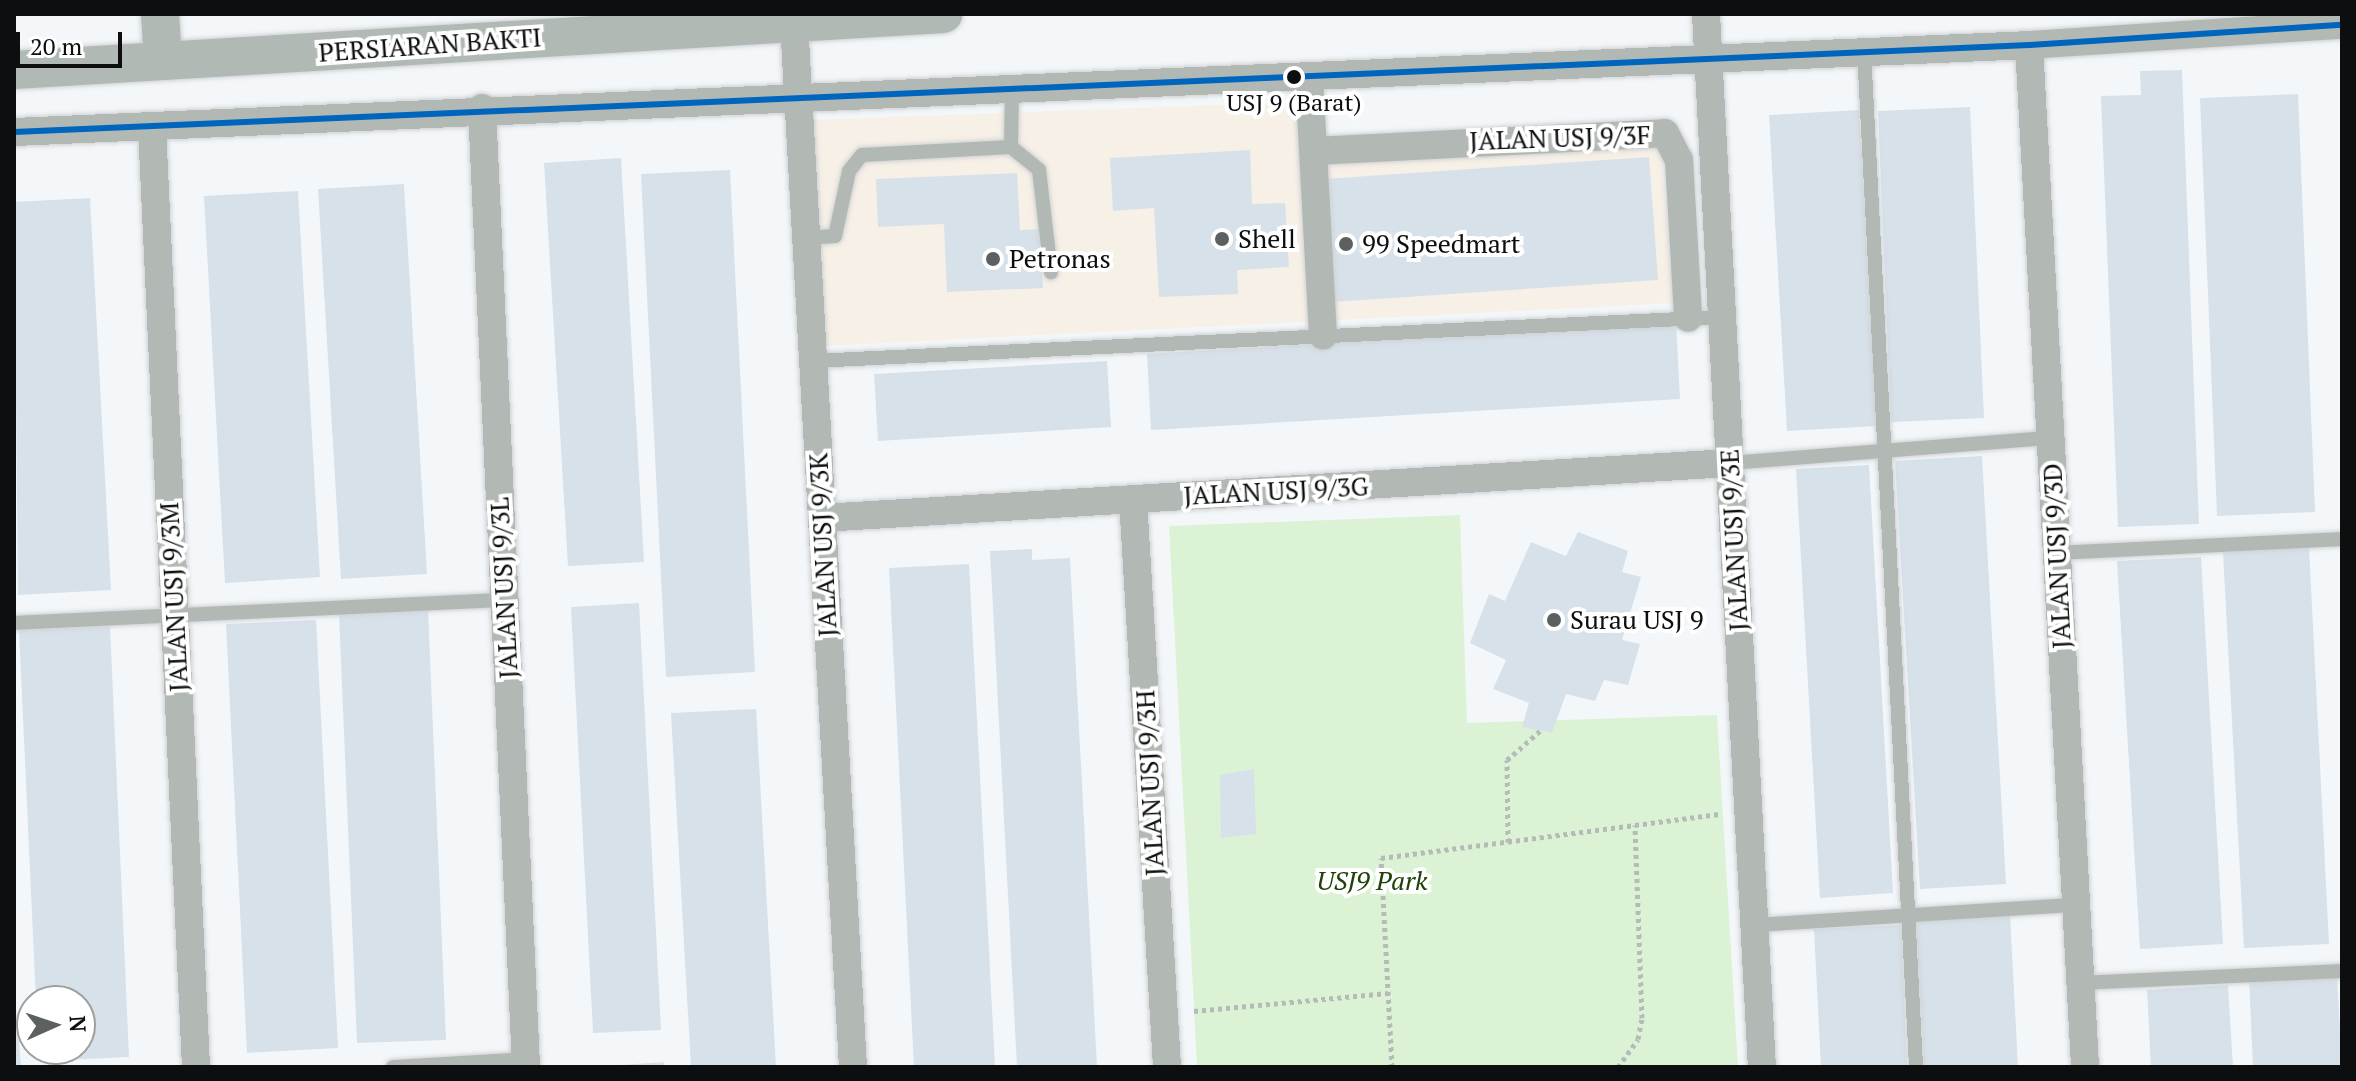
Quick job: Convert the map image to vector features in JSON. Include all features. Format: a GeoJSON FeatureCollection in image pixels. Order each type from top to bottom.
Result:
{"type":"FeatureCollection","features":[{"type":"Feature","properties":{"kind":"street"},"geometry":{"type":"LineString","coordinates":[[160,14],[163,61]]}},
{"type":"Feature","properties":{"kind":"street","name":"PERSIARAN BAKTI"},"geometry":{"type":"LineString","coordinates":[[14,70],[943,14]]}},
{"type":"Feature","properties":{"kind":"street","name":"JALAN USJ 9/3E"},"geometry":{"type":"LineString","coordinates":[[1706,14],[1762,1067]]}},
{"type":"Feature","properties":{"kind":"street","name":"JALAN USJ 9/3K"},"geometry":{"type":"LineString","coordinates":[[794,22],[853,1067]]}},
{"type":"Feature","properties":{"kind":"street"},"geometry":{"type":"LineString","coordinates":[[14,132],[482,108],[1309,77],[1708,55],[2029,45],[2342,25]]}},
{"type":"Feature","properties":{"kind":"street","name":"JALAN USJ 9/3D"},"geometry":{"type":"LineString","coordinates":[[2029,45],[2085,1067]]}},
{"type":"Feature","properties":{"kind":"street"},"geometry":{"type":"LineString","coordinates":[[1309,77],[1323,336]]}},
{"type":"Feature","properties":{"kind":"street","name":"JALAN USJ 9/3L"},"geometry":{"type":"LineString","coordinates":[[482,108],[526,1063]]}},
{"type":"Feature","properties":{"kind":"street","name":"JALAN USJ 9/3M"},"geometry":{"type":"LineString","coordinates":[[152,127],[196,1067]]}},
{"type":"Feature","properties":{"kind":"street","name":"JALAN USJ 9/3F"},"geometry":{"type":"LineString","coordinates":[[1314,151],[1665,133],[1679,160],[1688,318]]}},
{"type":"Feature","properties":{"kind":"street","name":"JALAN USJ 9/3G"},"geometry":{"type":"LineString","coordinates":[[822,518],[1730,463]]}},
{"type":"Feature","properties":{"kind":"street","name":"JALAN USJ 9/3H"},"geometry":{"type":"LineString","coordinates":[[1133,499],[1167,1067]]}},
{"type":"Feature","properties":{"kind":"lane"},"geometry":{"type":"LineString","coordinates":[[1864,50],[1916,1067]]}},
{"type":"Feature","properties":{"kind":"lane"},"geometry":{"type":"LineString","coordinates":[[1011,147],[1012,89]]}},
{"type":"Feature","properties":{"kind":"lane"},"geometry":{"type":"LineString","coordinates":[[806,238],[835,236],[849,171],[862,155],[1011,147],[1039,170],[1051,272]]}},
{"type":"Feature","properties":{"kind":"lane"},"geometry":{"type":"LineString","coordinates":[[813,361],[1722,317]]}},
{"type":"Feature","properties":{"kind":"lane"},"geometry":{"type":"LineString","coordinates":[[1730,463],[2050,438]]}},
{"type":"Feature","properties":{"kind":"lane"},"geometry":{"type":"LineString","coordinates":[[2057,553],[2342,539]]}},
{"type":"Feature","properties":{"kind":"lane"},"geometry":{"type":"LineString","coordinates":[[14,623],[504,600]]}},
{"type":"Feature","properties":{"kind":"lane"},"geometry":{"type":"LineString","coordinates":[[1755,925],[2076,905]]}},
{"type":"Feature","properties":{"kind":"lane"},"geometry":{"type":"LineString","coordinates":[[2080,983],[2342,971]]}},
{"type":"Feature","properties":{"kind":"lane"},"geometry":{"type":"LineString","coordinates":[[393,1067],[526,1063]]}},
{"type":"Feature","properties":{"kind":"path"},"geometry":{"type":"LineString","coordinates":[[1508,842],[1507,760],[1541,730]]}},
{"type":"Feature","properties":{"kind":"path"},"geometry":{"type":"LineString","coordinates":[[1392,1067],[1381,858],[1723,814]]}},
{"type":"Feature","properties":{"kind":"path"},"geometry":{"type":"LineString","coordinates":[[1618,1067],[1638,1039],[1642,1018],[1635,825]]}},
{"type":"Feature","properties":{"kind":"path"},"geometry":{"type":"LineString","coordinates":[[1194,1011],[1388,993]]}},
{"type":"Feature","properties":{"kind":"shaded area"},"geometry":{"type":"Polygon","coordinates":[[[1297,102],[1301,162],[1660,145],[1675,303],[825,346],[813,120],[1297,102]]]}},
{"type":"Feature","properties":{"kind":"green space","name":"USJ9 Park"},"geometry":{"type":"Polygon","coordinates":[[[1460,515],[1467,723],[1717,715],[1738,1067],[1197,1067],[1169,526],[1460,515]]]}},
{"type":"Feature","properties":{"kind":"building"},"geometry":{"type":"Polygon","coordinates":[[[2182,70],[2199,524],[2118,527],[2101,96],[2141,95],[2140,71],[2182,70]]]}},
{"type":"Feature","properties":{"kind":"building"},"geometry":{"type":"Polygon","coordinates":[[[2298,94],[2315,512],[2217,516],[2200,98],[2298,94]]]}},
{"type":"Feature","properties":{"kind":"building"},"geometry":{"type":"Polygon","coordinates":[[[1970,107],[1984,418],[1891,422],[1878,111],[1970,107]]]}},
{"type":"Feature","properties":{"kind":"building"},"geometry":{"type":"Polygon","coordinates":[[[1859,110],[1877,426],[1787,431],[1769,115],[1859,110]]]}},
{"type":"Feature","properties":{"kind":"building","name":"Shell"},"geometry":{"type":"Polygon","coordinates":[[[1250,150],[1252,204],[1285,203],[1289,267],[1237,270],[1238,294],[1159,297],[1154,208],[1113,211],[1110,158],[1250,150]]]}},
{"type":"Feature","properties":{"kind":"building"},"geometry":{"type":"Polygon","coordinates":[[[1649,157],[1658,280],[1332,302],[1324,179],[1649,157]]]}},
{"type":"Feature","properties":{"kind":"building"},"geometry":{"type":"Polygon","coordinates":[[[621,158],[644,562],[568,566],[544,163],[621,158]]]}},
{"type":"Feature","properties":{"kind":"building"},"geometry":{"type":"Polygon","coordinates":[[[730,170],[755,672],[666,677],[641,174],[730,170]]]}},
{"type":"Feature","properties":{"kind":"building","name":"Petronas"},"geometry":{"type":"Polygon","coordinates":[[[1017,173],[1020,230],[1039,229],[1043,288],[947,292],[944,224],[878,227],[876,179],[1017,173]]]}},
{"type":"Feature","properties":{"kind":"building"},"geometry":{"type":"Polygon","coordinates":[[[404,184],[427,574],[341,579],[318,189],[404,184]]]}},
{"type":"Feature","properties":{"kind":"building"},"geometry":{"type":"Polygon","coordinates":[[[298,191],[320,577],[225,583],[204,196],[298,191]]]}},
{"type":"Feature","properties":{"kind":"building"},"geometry":{"type":"Polygon","coordinates":[[[90,198],[111,590],[18,595],[14,202],[90,198]]]}},
{"type":"Feature","properties":{"kind":"building"},"geometry":{"type":"Polygon","coordinates":[[[1676,323],[1680,399],[1151,430],[1147,354],[1676,323]]]}},
{"type":"Feature","properties":{"kind":"building"},"geometry":{"type":"Polygon","coordinates":[[[1107,361],[1111,427],[878,441],[874,374],[1107,361]]]}},
{"type":"Feature","properties":{"kind":"building"},"geometry":{"type":"Polygon","coordinates":[[[1982,456],[2006,884],[1920,889],[1895,461],[1982,456]]]}},
{"type":"Feature","properties":{"kind":"building"},"geometry":{"type":"Polygon","coordinates":[[[1869,465],[1893,893],[1820,898],[1796,469],[1869,465]]]}},
{"type":"Feature","properties":{"kind":"building","name":"Surau USJ 9"},"geometry":{"type":"Polygon","coordinates":[[[1578,532],[1628,551],[1622,572],[1641,577],[1622,640],[1640,644],[1628,685],[1604,680],[1595,701],[1566,694],[1552,733],[1522,727],[1529,703],[1493,689],[1506,660],[1470,643],[1489,594],[1505,601],[1531,542],[1566,556],[1578,532]]]}},
{"type":"Feature","properties":{"kind":"building"},"geometry":{"type":"Polygon","coordinates":[[[2309,547],[2329,944],[2244,948],[2223,552],[2309,547]]]}},
{"type":"Feature","properties":{"kind":"building"},"geometry":{"type":"Polygon","coordinates":[[[1032,549],[1032,560],[1070,558],[1097,1067],[1017,1067],[990,551],[1032,549]]]}},
{"type":"Feature","properties":{"kind":"building"},"geometry":{"type":"Polygon","coordinates":[[[2201,557],[2223,944],[2140,949],[2117,561],[2201,557]]]}},
{"type":"Feature","properties":{"kind":"building"},"geometry":{"type":"Polygon","coordinates":[[[969,564],[995,1067],[914,1067],[889,568],[969,564]]]}},
{"type":"Feature","properties":{"kind":"building"},"geometry":{"type":"Polygon","coordinates":[[[639,603],[661,1030],[593,1033],[571,607],[639,603]]]}},
{"type":"Feature","properties":{"kind":"building"},"geometry":{"type":"Polygon","coordinates":[[[428,609],[446,1040],[357,1043],[339,613],[428,609]]]}},
{"type":"Feature","properties":{"kind":"building"},"geometry":{"type":"Polygon","coordinates":[[[316,620],[338,1048],[247,1053],[226,624],[316,620]]]}},
{"type":"Feature","properties":{"kind":"building"},"geometry":{"type":"Polygon","coordinates":[[[110,626],[129,1057],[96,1058],[96,985],[35,985],[19,630],[110,626]]]}},
{"type":"Feature","properties":{"kind":"building"},"geometry":{"type":"Polygon","coordinates":[[[756,709],[776,1067],[691,1067],[671,713],[756,709]]]}},
{"type":"Feature","properties":{"kind":"building"},"geometry":{"type":"Polygon","coordinates":[[[1254,769],[1256,834],[1221,838],[1220,775],[1254,769]]]}},
{"type":"Feature","properties":{"kind":"building"},"geometry":{"type":"Polygon","coordinates":[[[2010,915],[2018,1067],[1924,1067],[1916,921],[2010,915]]]}},
{"type":"Feature","properties":{"kind":"building"},"geometry":{"type":"Polygon","coordinates":[[[1901,925],[1907,1067],[1821,1067],[1814,929],[1901,925]]]}},
{"type":"Feature","properties":{"kind":"building"},"geometry":{"type":"Polygon","coordinates":[[[2337,975],[2342,1067],[2253,1067],[2249,979],[2337,975]]]}},
{"type":"Feature","properties":{"kind":"building"},"geometry":{"type":"Polygon","coordinates":[[[14,983],[16,1065],[21,1066],[14,1067],[14,983]]]}},
{"type":"Feature","properties":{"kind":"building"},"geometry":{"type":"Polygon","coordinates":[[[2228,985],[2233,1067],[2151,1067],[2147,990],[2228,985]]]}},
{"type":"Feature","properties":{"kind":"building"},"geometry":{"type":"Polygon","coordinates":[[[664,1062],[664,1067],[620,1067],[620,1065],[664,1062]]]}},
{"type":"Feature","properties":{"kind":"transit line"},"geometry":{"type":"LineString","coordinates":[[14,132],[2029,45],[2342,25]]}},
{"type":"Feature","properties":{"kind":"place","name":"USJ 9 (Barat)"},"geometry":{"type":"Point","coordinates":[1294,77]}},
{"type":"Feature","properties":{"kind":"place","name":"Shell"},"geometry":{"type":"Point","coordinates":[1222,239]}},
{"type":"Feature","properties":{"kind":"place","name":"99 Speedmart"},"geometry":{"type":"Point","coordinates":[1346,244]}},
{"type":"Feature","properties":{"kind":"place","name":"Petronas"},"geometry":{"type":"Point","coordinates":[993,259]}},
{"type":"Feature","properties":{"kind":"place","name":"Surau USJ 9"},"geometry":{"type":"Point","coordinates":[1554,620]}}]}
